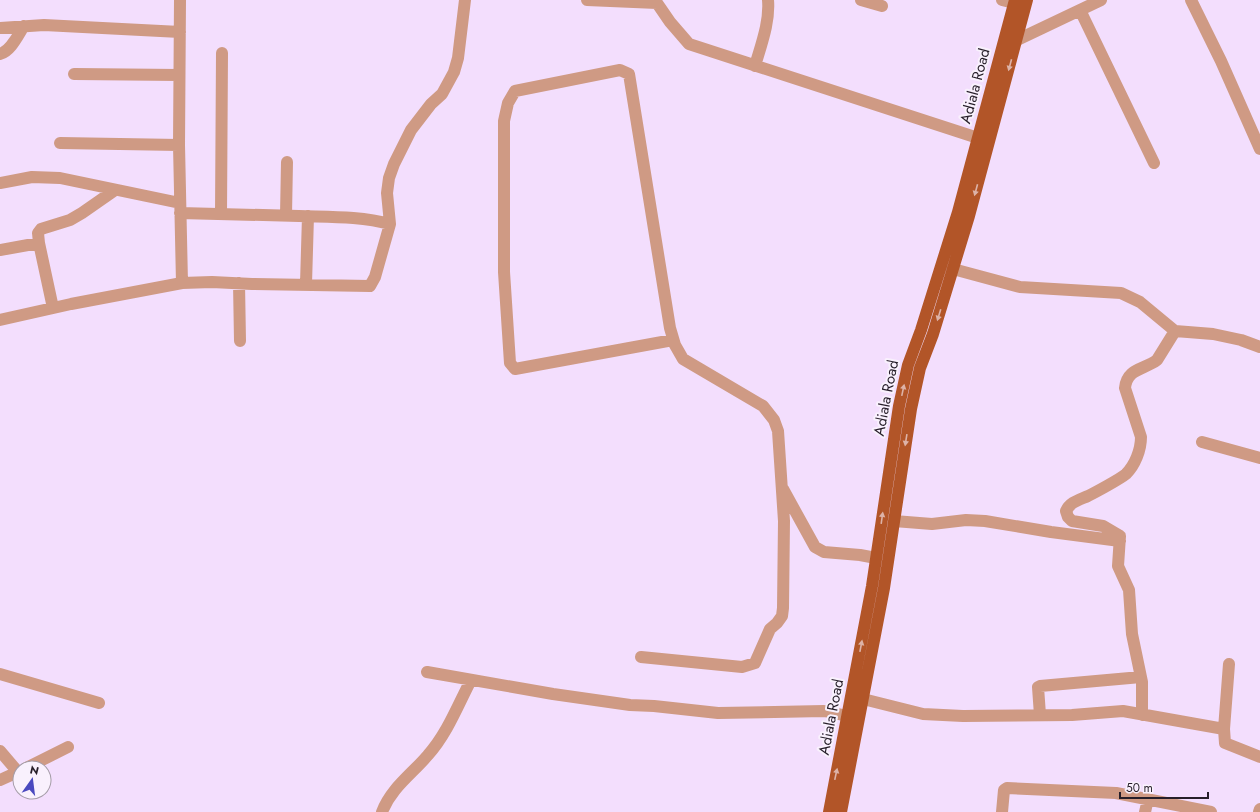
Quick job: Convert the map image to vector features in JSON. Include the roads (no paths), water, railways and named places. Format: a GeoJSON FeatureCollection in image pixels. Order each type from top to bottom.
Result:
{"type":"FeatureCollection","features":[{"type":"Feature","properties":{"kind":"main road","name":"Adiala Road"},"geometry":{"type":"LineString","coordinates":[[829,812],[854,717],[863,699],[884,588],[910,416],[920,368],[933,334],[969,216],[1027,0]]}},
{"type":"Feature","properties":{"kind":"main road","name":"Adiala Road"},"geometry":{"type":"LineString","coordinates":[[841,812],[876,558],[897,421],[908,365],[922,330],[958,212],[1015,2]]}},
{"type":"Feature","properties":{"kind":"street"},"geometry":{"type":"LineString","coordinates":[[180,0],[179,145],[182,283]]}},
{"type":"Feature","properties":{"kind":"street"},"geometry":{"type":"LineString","coordinates":[[0,320],[53,308],[182,283],[212,282],[370,286],[375,277],[390,224],[387,193],[389,178],[394,164],[411,130],[431,104],[442,94],[454,72],[458,58],[465,0]]}},
{"type":"Feature","properties":{"kind":"street"},"geometry":{"type":"LineString","coordinates":[[587,0],[657,3],[670,22],[689,44],[978,138]]}},
{"type":"Feature","properties":{"kind":"street"},"geometry":{"type":"LineString","coordinates":[[755,66],[763,40],[768,0]]}},
{"type":"Feature","properties":{"kind":"street"},"geometry":{"type":"LineString","coordinates":[[862,0],[882,6]]}},
{"type":"Feature","properties":{"kind":"street"},"geometry":{"type":"LineString","coordinates":[[1002,0],[1015,2]]}},
{"type":"Feature","properties":{"kind":"street"},"geometry":{"type":"LineString","coordinates":[[1017,40],[1101,0]]}},
{"type":"Feature","properties":{"kind":"street"},"geometry":{"type":"LineString","coordinates":[[1191,0],[1221,61],[1260,149]]}},
{"type":"Feature","properties":{"kind":"street"},"geometry":{"type":"LineString","coordinates":[[1080,10],[1154,163]]}},
{"type":"Feature","properties":{"kind":"street"},"geometry":{"type":"LineString","coordinates":[[0,28],[44,25],[180,32]]}},
{"type":"Feature","properties":{"kind":"street"},"geometry":{"type":"LineString","coordinates":[[0,54],[11,46],[24,26]]}},
{"type":"Feature","properties":{"kind":"street"},"geometry":{"type":"LineString","coordinates":[[221,214],[222,53]]}},
{"type":"Feature","properties":{"kind":"street"},"geometry":{"type":"LineString","coordinates":[[641,657],[742,667],[755,663],[770,629],[782,616],[783,608],[784,521],[778,431],[774,420],[763,406],[683,359],[674,340],[670,328],[629,74],[620,70],[515,91],[508,103],[504,121],[504,272],[510,363],[515,369],[674,340]]}},
{"type":"Feature","properties":{"kind":"street"},"geometry":{"type":"LineString","coordinates":[[74,74],[179,75]]}},
{"type":"Feature","properties":{"kind":"street"},"geometry":{"type":"LineString","coordinates":[[60,143],[179,145]]}},
{"type":"Feature","properties":{"kind":"street"},"geometry":{"type":"LineString","coordinates":[[286,215],[287,162]]}},
{"type":"Feature","properties":{"kind":"street"},"geometry":{"type":"LineString","coordinates":[[0,183],[32,177],[60,178],[115,190],[180,208],[221,214],[308,216],[358,219],[390,224]]}},
{"type":"Feature","properties":{"kind":"street"},"geometry":{"type":"LineString","coordinates":[[53,308],[38,233],[41,229],[70,220],[115,190]]}},
{"type":"Feature","properties":{"kind":"street"},"geometry":{"type":"LineString","coordinates":[[306,284],[308,216]]}},
{"type":"Feature","properties":{"kind":"street"},"geometry":{"type":"LineString","coordinates":[[0,250],[39,242]]}},
{"type":"Feature","properties":{"kind":"street"},"geometry":{"type":"LineString","coordinates":[[953,269],[1020,287],[1121,293],[1140,302],[1175,332],[1213,334],[1242,340],[1260,347]]}},
{"type":"Feature","properties":{"kind":"street"},"geometry":{"type":"LineString","coordinates":[[239,283],[240,341]]}},
{"type":"Feature","properties":{"kind":"street"},"geometry":{"type":"LineString","coordinates":[[1142,714],[1141,677],[1132,634],[1128,590],[1118,566],[1120,536],[1102,526],[1072,521],[1068,517],[1066,511],[1074,502],[1088,496],[1125,475],[1130,468],[1138,453],[1141,444],[1141,437],[1125,388],[1127,379],[1134,372],[1157,360],[1175,332]]}},
{"type":"Feature","properties":{"kind":"street"},"geometry":{"type":"LineString","coordinates":[[1202,442],[1260,458]]}},
{"type":"Feature","properties":{"kind":"street"},"geometry":{"type":"LineString","coordinates":[[782,487],[815,547],[824,552],[876,558]]}},
{"type":"Feature","properties":{"kind":"street"},"geometry":{"type":"LineString","coordinates":[[894,521],[932,524],[966,520],[985,521],[1051,532],[1120,541]]}},
{"type":"Feature","properties":{"kind":"street"},"geometry":{"type":"LineString","coordinates":[[1229,664],[1224,729],[1225,744],[1246,750],[1260,757]]}},
{"type":"Feature","properties":{"kind":"street"},"geometry":{"type":"LineString","coordinates":[[427,672],[553,694],[630,705],[718,713],[824,711],[854,717]]}},
{"type":"Feature","properties":{"kind":"street"},"geometry":{"type":"LineString","coordinates":[[0,674],[99,703]]}},
{"type":"Feature","properties":{"kind":"street"},"geometry":{"type":"LineString","coordinates":[[1040,715],[1038,687],[1040,686],[1141,677]]}},
{"type":"Feature","properties":{"kind":"street"},"geometry":{"type":"LineString","coordinates":[[382,812],[397,786],[428,755],[440,740],[471,680]]}},
{"type":"Feature","properties":{"kind":"street"},"geometry":{"type":"LineString","coordinates":[[863,699],[923,714],[963,716],[1072,715],[1123,711],[1224,729]]}},
{"type":"Feature","properties":{"kind":"street"},"geometry":{"type":"LineString","coordinates":[[41,760],[68,747]]}},
{"type":"Feature","properties":{"kind":"street"},"geometry":{"type":"LineString","coordinates":[[0,751],[12,762]]}},
{"type":"Feature","properties":{"kind":"street"},"geometry":{"type":"LineString","coordinates":[[0,780],[12,774]]}},
{"type":"Feature","properties":{"kind":"street"},"geometry":{"type":"LineString","coordinates":[[1002,812],[1004,790],[1007,788],[1116,793],[1211,812]]}},
{"type":"Feature","properties":{"kind":"street"},"geometry":{"type":"LineString","coordinates":[[1145,812],[1148,799]]}}]}
